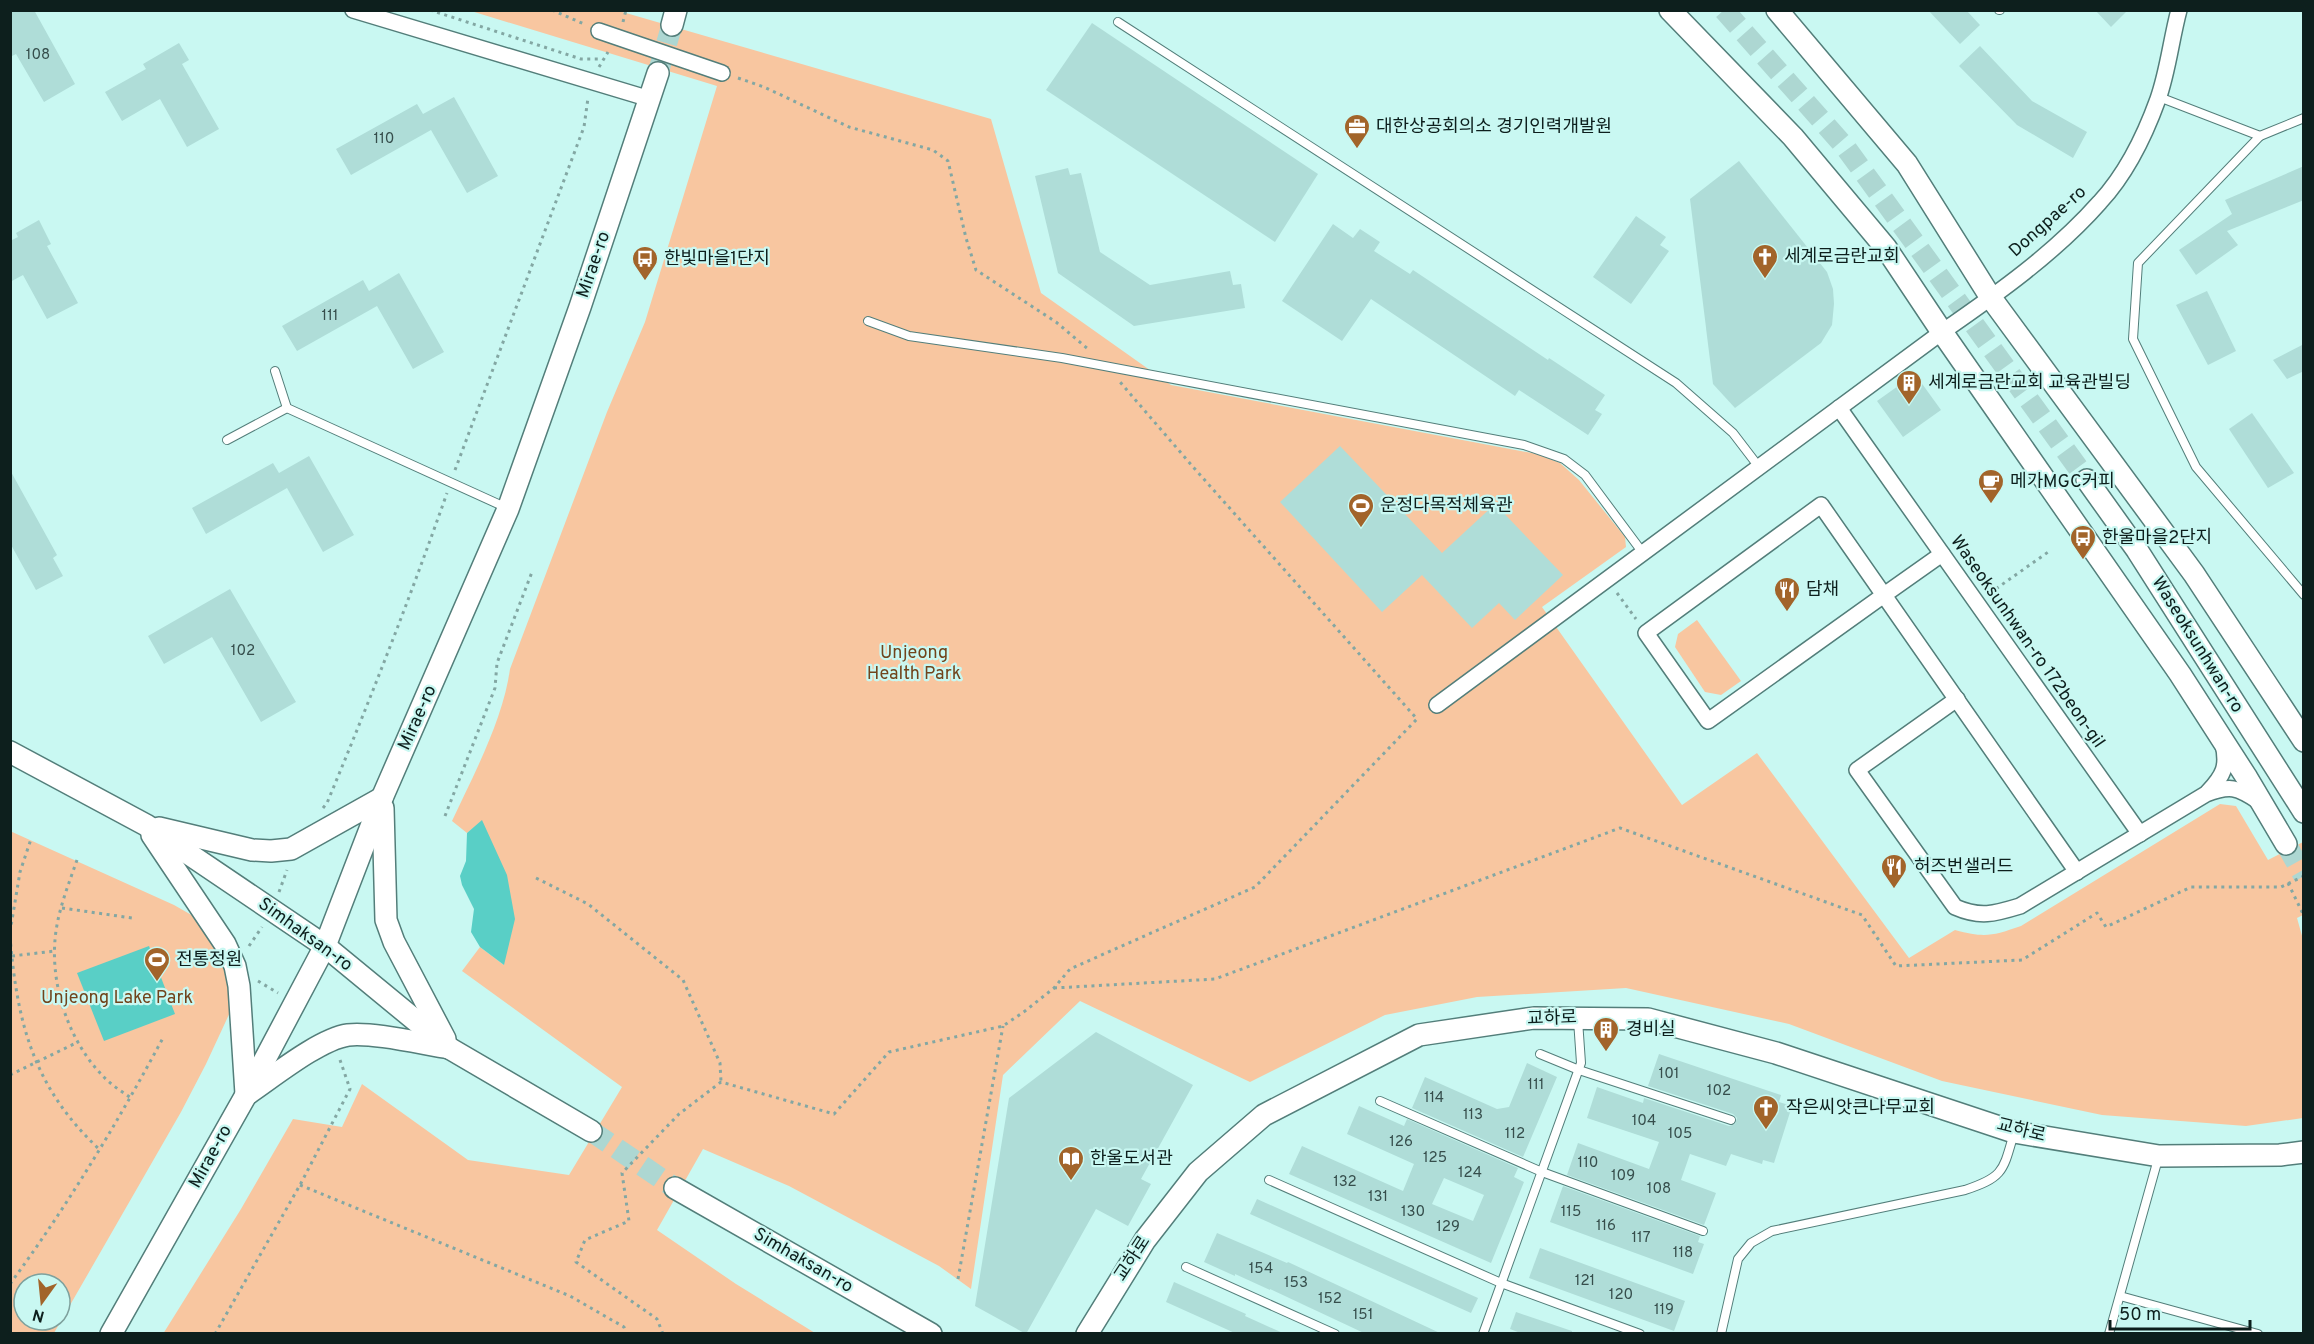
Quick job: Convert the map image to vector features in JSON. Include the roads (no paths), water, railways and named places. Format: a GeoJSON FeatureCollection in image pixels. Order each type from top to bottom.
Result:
{"type":"FeatureCollection","features":[{"type":"Feature","properties":{"kind":"street"},"geometry":{"type":"LineString","coordinates":[[353,10],[650,99]]}},
{"type":"Feature","properties":{"kind":"street"},"geometry":{"type":"LineString","coordinates":[[1670,10],[1793,137],[1886,248],[1941,332],[2180,674],[2286,844]]}},
{"type":"Feature","properties":{"kind":"street"},"geometry":{"type":"LineString","coordinates":[[1777,10],[1907,164],[1991,298],[2194,574],[2304,741]]}},
{"type":"Feature","properties":{"kind":"street","name":"Dongpae-ro"},"geometry":{"type":"LineString","coordinates":[[1941,332],[1991,298],[2069,234],[2101,201],[2127,164],[2159,97],[2179,10]]}},
{"type":"Feature","properties":{"kind":"street"},"geometry":{"type":"LineString","coordinates":[[599,31],[722,73]]}},
{"type":"Feature","properties":{"kind":"street","name":"Mirae-ro"},"geometry":{"type":"LineString","coordinates":[[111,1334],[246,1095],[325,946],[382,798],[508,509],[580,307],[658,73]]}},
{"type":"Feature","properties":{"kind":"street"},"geometry":{"type":"LineString","coordinates":[[1437,705],[1941,332]]}},
{"type":"Feature","properties":{"kind":"street","name":"Waseoksunhwan-ro 172beon-gil"},"geometry":{"type":"LineString","coordinates":[[1839,408],[2140,834]]}},
{"type":"Feature","properties":{"kind":"street","name":"Waseoksunhwan-ro"},"geometry":{"type":"LineString","coordinates":[[2087,480],[2137,550],[2304,812]]}},
{"type":"Feature","properties":{"kind":"street"},"geometry":{"type":"LineString","coordinates":[[1942,554],[1884,595],[1708,721],[1646,633],[1821,505],[1884,595],[1957,699],[2077,872]]}},
{"type":"Feature","properties":{"kind":"street"},"geometry":{"type":"LineString","coordinates":[[1957,699],[1857,770],[1955,906],[1970,914],[1994,914],[2019,906],[2206,794],[2225,787],[2244,792],[2262,804]]}},
{"type":"Feature","properties":{"kind":"street"},"geometry":{"type":"LineString","coordinates":[[2206,794],[2220,779],[2226,760],[2223,740]]}},
{"type":"Feature","properties":{"kind":"street","name":"Simhaksan-ro"},"geometry":{"type":"LineString","coordinates":[[10,752],[146,825],[325,946],[449,1048],[591,1131]]}},
{"type":"Feature","properties":{"kind":"street"},"geometry":{"type":"LineString","coordinates":[[146,825],[252,850],[291,849],[382,798],[386,920],[394,942],[449,1048]]}},
{"type":"Feature","properties":{"kind":"street"},"geometry":{"type":"LineString","coordinates":[[146,825],[225,944],[235,967],[246,1095],[332,1039],[350,1035],[449,1048]]}},
{"type":"Feature","properties":{"kind":"street","name":"교하로"},"geometry":{"type":"LineString","coordinates":[[1088,1334],[1145,1240],[1198,1172],[1264,1115],[1419,1035],[1534,1018],[1648,1019],[1776,1053],[2014,1132],[2159,1156],[2280,1155],[2304,1152]]}},
{"type":"Feature","properties":{"kind":"street","name":"Simhaksan-ro"},"geometry":{"type":"LineString","coordinates":[[675,1188],[931,1334]]}},
{"type":"Feature","properties":{"kind":"lane"},"geometry":{"type":"LineString","coordinates":[[1118,22],[1676,382],[1733,433],[1759,467]]}},
{"type":"Feature","properties":{"kind":"lane"},"geometry":{"type":"LineString","coordinates":[[2159,97],[2260,136]]}},
{"type":"Feature","properties":{"kind":"lane"},"geometry":{"type":"LineString","coordinates":[[2304,118],[2260,136],[2138,263],[2133,339],[2196,467],[2304,595]]}},
{"type":"Feature","properties":{"kind":"lane"},"geometry":{"type":"LineString","coordinates":[[868,321],[909,336],[1107,366],[1524,445],[1564,459],[1585,475],[1643,553]]}},
{"type":"Feature","properties":{"kind":"lane"},"geometry":{"type":"LineString","coordinates":[[275,371],[287,408],[508,509]]}},
{"type":"Feature","properties":{"kind":"lane"},"geometry":{"type":"LineString","coordinates":[[227,440],[287,408]]}},
{"type":"Feature","properties":{"kind":"lane"},"geometry":{"type":"LineString","coordinates":[[1483,1334],[1581,1064],[1578,1018]]}},
{"type":"Feature","properties":{"kind":"lane"},"geometry":{"type":"LineString","coordinates":[[1540,1054],[1579,1070],[1731,1120]]}},
{"type":"Feature","properties":{"kind":"lane"},"geometry":{"type":"LineString","coordinates":[[1380,1101],[1542,1172],[1703,1231]]}},
{"type":"Feature","properties":{"kind":"lane"},"geometry":{"type":"LineString","coordinates":[[1721,1334],[1738,1259],[1751,1243],[1772,1231],[1965,1190],[1991,1182],[2004,1168],[2014,1132]]}},
{"type":"Feature","properties":{"kind":"lane"},"geometry":{"type":"LineString","coordinates":[[2109,1334],[2159,1156]]}},
{"type":"Feature","properties":{"kind":"lane"},"geometry":{"type":"LineString","coordinates":[[1269,1180],[1501,1283],[1640,1334]]}},
{"type":"Feature","properties":{"kind":"lane"},"geometry":{"type":"LineString","coordinates":[[1186,1266],[1335,1334]]}},
{"type":"Feature","properties":{"kind":"lane"},"geometry":{"type":"LineString","coordinates":[[2120,1296],[2258,1334]]}},
{"type":"Feature","properties":{"kind":"water"},"geometry":{"type":"Polygon","coordinates":[[[482,820],[507,875],[515,919],[504,965],[480,947],[471,932],[474,909],[460,876],[466,861],[467,833],[482,820]]]}},
{"type":"Feature","properties":{"kind":"water"},"geometry":{"type":"Polygon","coordinates":[[[149,946],[175,1014],[104,1041],[77,973],[149,946]]]}},
{"type":"Feature","properties":{"kind":"tunnel"},"geometry":{"type":"LineString","coordinates":[[1724,10],[1846,148],[2087,480]]}},
{"type":"Feature","properties":{"kind":"tunnel"},"geometry":{"type":"LineString","coordinates":[[658,73],[672,25]]}},
{"type":"Feature","properties":{"kind":"tunnel"},"geometry":{"type":"LineString","coordinates":[[2286,844],[2304,876]]}},
{"type":"Feature","properties":{"kind":"tunnel"},"geometry":{"type":"LineString","coordinates":[[591,1131],[675,1188]]}},
{"type":"Feature","properties":{"kind":"place","name":"대한상공회의소 경기인력개발원"},"geometry":{"type":"Point","coordinates":[1357,150]}},
{"type":"Feature","properties":{"kind":"place","name":"세계로금란교회"},"geometry":{"type":"Point","coordinates":[1765,280]}},
{"type":"Feature","properties":{"kind":"place","name":"한빛마을1단지"},"geometry":{"type":"Point","coordinates":[645,282]}},
{"type":"Feature","properties":{"kind":"place","name":"세계로금란교회 교육관빌딩"},"geometry":{"type":"Point","coordinates":[1909,406]}},
{"type":"Feature","properties":{"kind":"place","name":"메가MGC커피"},"geometry":{"type":"Point","coordinates":[1991,505]}},
{"type":"Feature","properties":{"kind":"place","name":"운정다목적체육관"},"geometry":{"type":"Point","coordinates":[1361,529]}},
{"type":"Feature","properties":{"kind":"place","name":"한울마을2단지"},"geometry":{"type":"Point","coordinates":[2083,561]}},
{"type":"Feature","properties":{"kind":"place","name":"담채"},"geometry":{"type":"Point","coordinates":[1787,613]}},
{"type":"Feature","properties":{"kind":"place","name":"허즈번샐러드"},"geometry":{"type":"Point","coordinates":[1894,890]}},
{"type":"Feature","properties":{"kind":"place","name":"전통정원"},"geometry":{"type":"Point","coordinates":[157,983]}},
{"type":"Feature","properties":{"kind":"place","name":"경비실"},"geometry":{"type":"Point","coordinates":[1606,1053]}},
{"type":"Feature","properties":{"kind":"place","name":"작은씨앗큰나무교회"},"geometry":{"type":"Point","coordinates":[1766,1131]}},
{"type":"Feature","properties":{"kind":"place","name":"한울도서관"},"geometry":{"type":"Point","coordinates":[1071,1182]}},
{"type":"Feature","properties":{"kind":"park label","name":"Unjeong Health Park"},"geometry":{"type":"Point","coordinates":[914,663]}},
{"type":"Feature","properties":{"kind":"park label","name":"Unjeong Lake Park"},"geometry":{"type":"Point","coordinates":[117,998]}}]}
